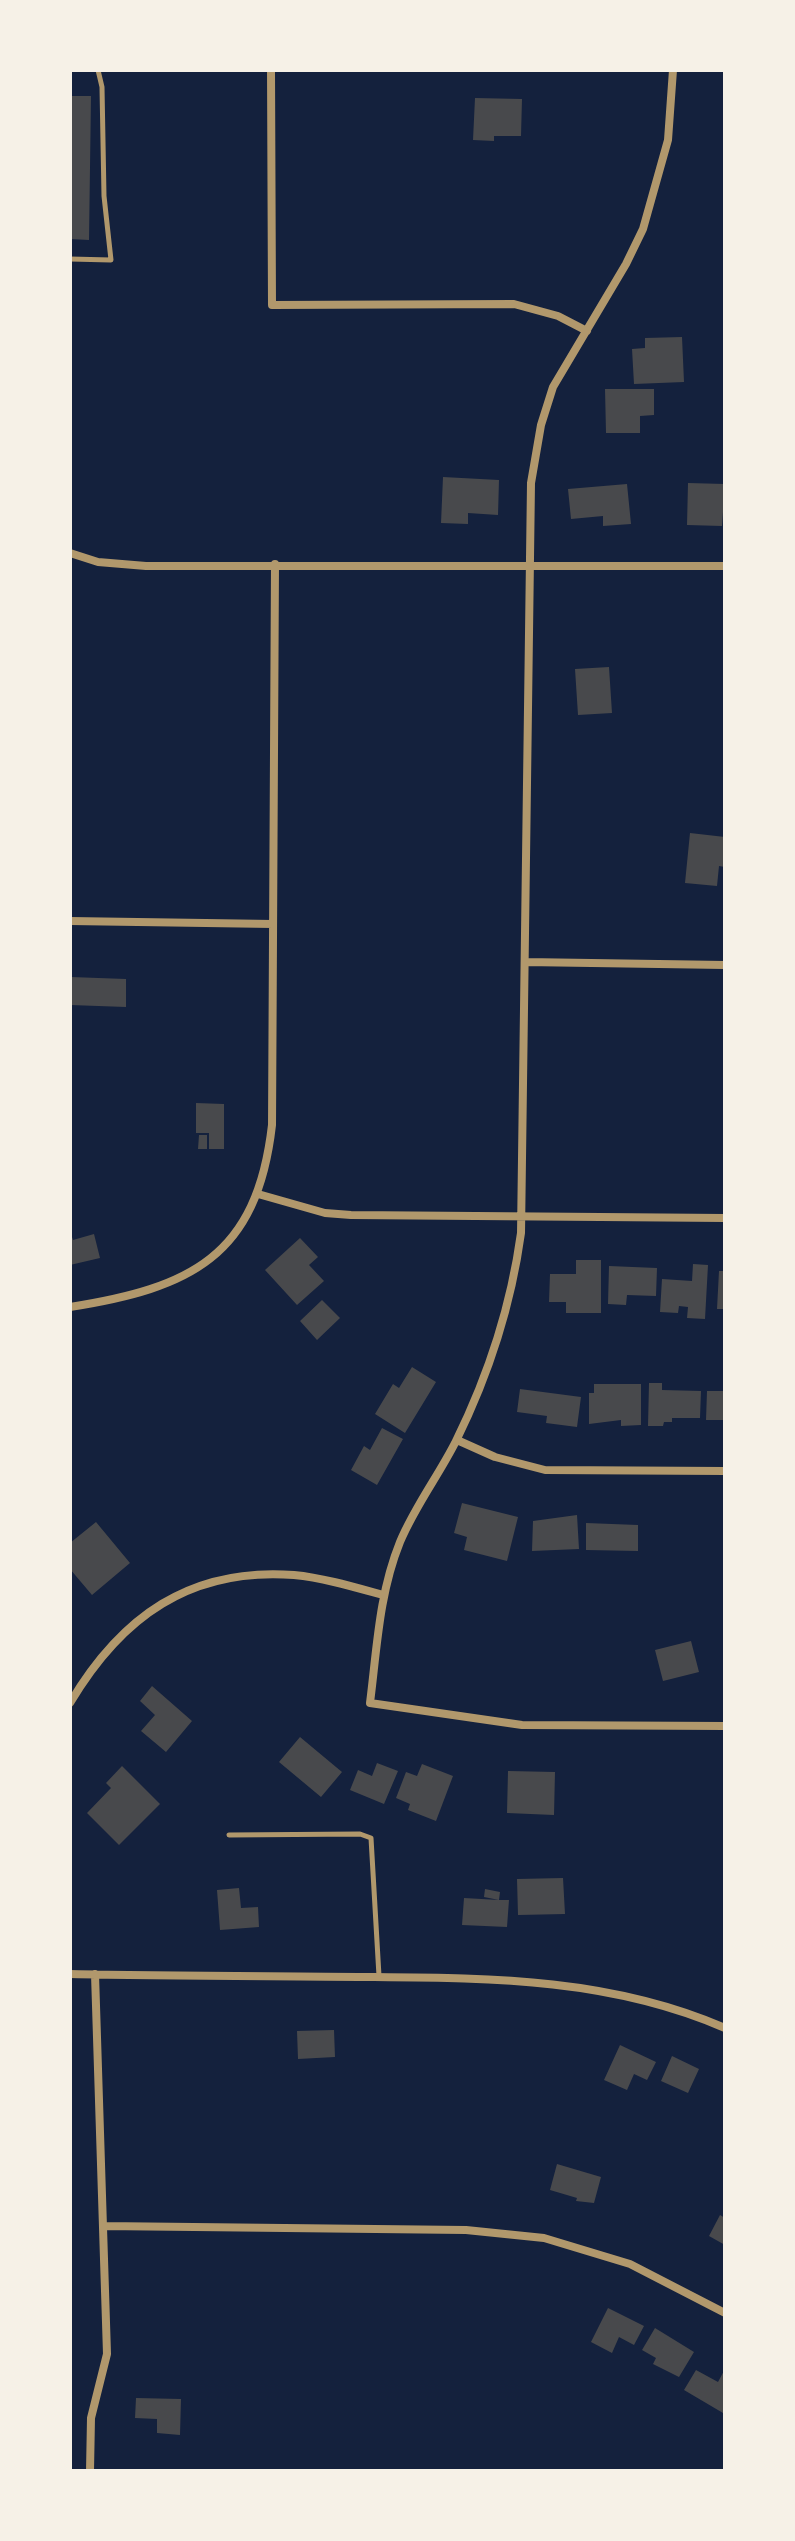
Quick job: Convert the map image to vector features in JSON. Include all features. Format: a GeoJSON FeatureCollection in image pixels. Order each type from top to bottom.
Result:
{"type":"FeatureCollection","features":[{"type":"Feature","properties":{"kind":"street"},"geometry":{"type":"LineString","coordinates":[[271,70],[272,305],[514,304],[558,316],[587,331]]}},
{"type":"Feature","properties":{"kind":"street"},"geometry":{"type":"LineString","coordinates":[[673,70],[668,140],[643,229],[553,387],[541,425],[531,483],[521,1216],[508,1310],[457,1440],[412,1516],[383,1595],[370,1703],[522,1725],[725,1726]]}},
{"type":"Feature","properties":{"kind":"street"},"geometry":{"type":"LineString","coordinates":[[70,553],[98,562],[146,566],[725,566]]}},
{"type":"Feature","properties":{"kind":"street"},"geometry":{"type":"LineString","coordinates":[[70,1307],[146,1293],[187,1275],[224,1245],[258,1194],[272,1125],[275,564]]}},
{"type":"Feature","properties":{"kind":"street"},"geometry":{"type":"LineString","coordinates":[[70,921],[273,924]]}},
{"type":"Feature","properties":{"kind":"street"},"geometry":{"type":"LineString","coordinates":[[525,962],[725,965]]}},
{"type":"Feature","properties":{"kind":"street"},"geometry":{"type":"LineString","coordinates":[[258,1194],[338,1214],[725,1218]]}},
{"type":"Feature","properties":{"kind":"street"},"geometry":{"type":"LineString","coordinates":[[457,1440],[495,1457],[545,1470],[725,1471]]}},
{"type":"Feature","properties":{"kind":"street"},"geometry":{"type":"LineString","coordinates":[[70,1703],[95,1663],[131,1623],[152,1608],[191,1589],[244,1577],[292,1575],[383,1595]]}},
{"type":"Feature","properties":{"kind":"street"},"geometry":{"type":"LineString","coordinates":[[70,1974],[555,1982],[625,1994],[725,2028]]}},
{"type":"Feature","properties":{"kind":"street"},"geometry":{"type":"LineString","coordinates":[[90,2471],[91,2418],[107,2354],[95,1974]]}},
{"type":"Feature","properties":{"kind":"street"},"geometry":{"type":"LineString","coordinates":[[103,2226],[466,2230],[544,2238],[630,2264],[725,2313]]}},
{"type":"Feature","properties":{"kind":"lane"},"geometry":{"type":"LineString","coordinates":[[70,259],[111,260],[104,196],[102,87],[98,70]]}},
{"type":"Feature","properties":{"kind":"lane"},"geometry":{"type":"LineString","coordinates":[[229,1835],[360,1834],[371,1838],[379,1977]]}},
{"type":"Feature","properties":{"kind":"building"},"geometry":{"type":"Polygon","coordinates":[[[70,96],[91,96],[89,240],[70,239],[70,96]]]}},
{"type":"Feature","properties":{"kind":"building"},"geometry":{"type":"Polygon","coordinates":[[[475,98],[522,99],[521,136],[494,136],[494,141],[473,140],[475,98]]]}},
{"type":"Feature","properties":{"kind":"building"},"geometry":{"type":"Polygon","coordinates":[[[682,337],[684,382],[634,384],[632,349],[645,348],[645,338],[682,337]]]}},
{"type":"Feature","properties":{"kind":"building"},"geometry":{"type":"Polygon","coordinates":[[[605,389],[654,389],[654,415],[640,416],[640,433],[606,433],[605,389]]]}},
{"type":"Feature","properties":{"kind":"building"},"geometry":{"type":"Polygon","coordinates":[[[443,477],[499,480],[498,515],[468,513],[468,524],[441,523],[443,477]]]}},
{"type":"Feature","properties":{"kind":"building"},"geometry":{"type":"Polygon","coordinates":[[[688,483],[725,484],[722,526],[687,525],[688,483]]]}},
{"type":"Feature","properties":{"kind":"building"},"geometry":{"type":"Polygon","coordinates":[[[627,484],[631,524],[603,526],[603,516],[571,519],[568,489],[627,484]]]}},
{"type":"Feature","properties":{"kind":"building"},"geometry":{"type":"Polygon","coordinates":[[[609,667],[612,713],[578,715],[575,669],[609,667]]]}},
{"type":"Feature","properties":{"kind":"building"},"geometry":{"type":"Polygon","coordinates":[[[690,833],[725,837],[725,867],[719,866],[717,886],[685,883],[690,833]]]}},
{"type":"Feature","properties":{"kind":"building"},"geometry":{"type":"Polygon","coordinates":[[[71,977],[126,979],[126,1007],[70,1005],[71,977]]]}},
{"type":"Feature","properties":{"kind":"building"},"geometry":{"type":"Polygon","coordinates":[[[196,1103],[224,1104],[224,1149],[209,1149],[209,1133],[196,1133],[196,1103]]]}},
{"type":"Feature","properties":{"kind":"building"},"geometry":{"type":"Polygon","coordinates":[[[199,1135],[207,1135],[207,1149],[198,1149],[199,1135]]]}},
{"type":"Feature","properties":{"kind":"building"},"geometry":{"type":"Polygon","coordinates":[[[70,1231],[73,1240],[94,1234],[100,1258],[70,1265],[70,1231]]]}},
{"type":"Feature","properties":{"kind":"building"},"geometry":{"type":"Polygon","coordinates":[[[300,1238],[318,1257],[309,1265],[324,1281],[297,1305],[265,1270],[300,1238]]]}},
{"type":"Feature","properties":{"kind":"building"},"geometry":{"type":"Polygon","coordinates":[[[576,1260],[601,1260],[601,1313],[566,1313],[566,1302],[549,1302],[550,1274],[576,1274],[576,1260]]]}},
{"type":"Feature","properties":{"kind":"building"},"geometry":{"type":"Polygon","coordinates":[[[693,1264],[708,1265],[705,1319],[687,1318],[688,1307],[679,1306],[678,1313],[660,1312],[662,1279],[692,1281],[693,1264]]]}},
{"type":"Feature","properties":{"kind":"building"},"geometry":{"type":"Polygon","coordinates":[[[609,1266],[657,1268],[656,1296],[627,1295],[626,1305],[608,1304],[609,1266]]]}},
{"type":"Feature","properties":{"kind":"building"},"geometry":{"type":"Polygon","coordinates":[[[719,1271],[725,1271],[725,1309],[717,1309],[719,1271]]]}},
{"type":"Feature","properties":{"kind":"building"},"geometry":{"type":"Polygon","coordinates":[[[322,1300],[340,1318],[317,1340],[300,1321],[322,1300]]]}},
{"type":"Feature","properties":{"kind":"building"},"geometry":{"type":"Polygon","coordinates":[[[412,1367],[436,1382],[405,1433],[375,1414],[393,1384],[399,1388],[412,1367]]]}},
{"type":"Feature","properties":{"kind":"building"},"geometry":{"type":"Polygon","coordinates":[[[649,1383],[662,1383],[662,1390],[701,1391],[700,1418],[672,1418],[672,1422],[664,1422],[663,1426],[648,1426],[649,1383]]]}},
{"type":"Feature","properties":{"kind":"building"},"geometry":{"type":"Polygon","coordinates":[[[594,1384],[641,1384],[641,1425],[621,1426],[621,1420],[589,1424],[589,1393],[594,1393],[594,1384]]]}},
{"type":"Feature","properties":{"kind":"building"},"geometry":{"type":"Polygon","coordinates":[[[520,1389],[581,1397],[577,1427],[546,1423],[547,1416],[517,1412],[520,1389]]]}},
{"type":"Feature","properties":{"kind":"building"},"geometry":{"type":"Polygon","coordinates":[[[707,1391],[725,1391],[725,1420],[706,1420],[707,1391]]]}},
{"type":"Feature","properties":{"kind":"building"},"geometry":{"type":"Polygon","coordinates":[[[382,1428],[403,1439],[377,1485],[351,1470],[364,1446],[370,1450],[382,1428]]]}},
{"type":"Feature","properties":{"kind":"building"},"geometry":{"type":"Polygon","coordinates":[[[462,1503],[518,1517],[507,1561],[464,1550],[467,1537],[454,1533],[462,1503]]]}},
{"type":"Feature","properties":{"kind":"building"},"geometry":{"type":"Polygon","coordinates":[[[577,1515],[579,1549],[532,1551],[533,1521],[577,1515]]]}},
{"type":"Feature","properties":{"kind":"building"},"geometry":{"type":"Polygon","coordinates":[[[96,1522],[130,1563],[92,1595],[70,1569],[70,1543],[96,1522]]]}},
{"type":"Feature","properties":{"kind":"building"},"geometry":{"type":"Polygon","coordinates":[[[586,1523],[638,1525],[638,1551],[586,1550],[586,1523]]]}},
{"type":"Feature","properties":{"kind":"building"},"geometry":{"type":"Polygon","coordinates":[[[691,1641],[699,1672],[663,1681],[655,1650],[691,1641]]]}},
{"type":"Feature","properties":{"kind":"building"},"geometry":{"type":"Polygon","coordinates":[[[152,1686],[192,1721],[166,1752],[141,1731],[155,1715],[140,1701],[152,1686]]]}},
{"type":"Feature","properties":{"kind":"building"},"geometry":{"type":"Polygon","coordinates":[[[300,1737],[342,1772],[321,1797],[279,1762],[300,1737]]]}},
{"type":"Feature","properties":{"kind":"building"},"geometry":{"type":"Polygon","coordinates":[[[377,1763],[398,1771],[384,1804],[350,1790],[358,1770],[372,1776],[377,1763]]]}},
{"type":"Feature","properties":{"kind":"building"},"geometry":{"type":"Polygon","coordinates":[[[422,1764],[453,1776],[436,1821],[408,1810],[410,1804],[396,1798],[406,1772],[417,1776],[422,1764]]]}},
{"type":"Feature","properties":{"kind":"building"},"geometry":{"type":"Polygon","coordinates":[[[122,1766],[160,1804],[119,1845],[87,1813],[111,1788],[106,1783],[122,1766]]]}},
{"type":"Feature","properties":{"kind":"building"},"geometry":{"type":"Polygon","coordinates":[[[508,1771],[555,1772],[554,1815],[507,1813],[508,1771]]]}},
{"type":"Feature","properties":{"kind":"building"},"geometry":{"type":"Polygon","coordinates":[[[563,1878],[565,1914],[518,1915],[517,1879],[563,1878]]]}},
{"type":"Feature","properties":{"kind":"building"},"geometry":{"type":"Polygon","coordinates":[[[239,1888],[241,1908],[258,1907],[259,1927],[220,1930],[217,1890],[239,1888]]]}},
{"type":"Feature","properties":{"kind":"building"},"geometry":{"type":"Polygon","coordinates":[[[485,1889],[500,1892],[499,1900],[484,1897],[485,1889]]]}},
{"type":"Feature","properties":{"kind":"building"},"geometry":{"type":"Polygon","coordinates":[[[464,1898],[509,1900],[507,1927],[462,1925],[464,1898]]]}},
{"type":"Feature","properties":{"kind":"building"},"geometry":{"type":"Polygon","coordinates":[[[334,2030],[335,2057],[298,2059],[297,2031],[334,2030]]]}},
{"type":"Feature","properties":{"kind":"building"},"geometry":{"type":"Polygon","coordinates":[[[620,2045],[656,2062],[647,2080],[634,2074],[627,2090],[604,2080],[620,2045]]]}},
{"type":"Feature","properties":{"kind":"building"},"geometry":{"type":"Polygon","coordinates":[[[672,2056],[699,2069],[688,2093],[661,2081],[672,2056]]]}},
{"type":"Feature","properties":{"kind":"building"},"geometry":{"type":"Polygon","coordinates":[[[557,2164],[601,2177],[594,2203],[576,2201],[577,2198],[550,2190],[557,2164]]]}},
{"type":"Feature","properties":{"kind":"building"},"geometry":{"type":"Polygon","coordinates":[[[720,2215],[725,2218],[725,2245],[709,2236],[720,2215]]]}},
{"type":"Feature","properties":{"kind":"building"},"geometry":{"type":"Polygon","coordinates":[[[608,2308],[644,2326],[634,2345],[619,2337],[612,2353],[591,2342],[608,2308]]]}},
{"type":"Feature","properties":{"kind":"building"},"geometry":{"type":"Polygon","coordinates":[[[655,2328],[694,2352],[679,2377],[653,2364],[656,2358],[642,2350],[655,2328]]]}},
{"type":"Feature","properties":{"kind":"building"},"geometry":{"type":"Polygon","coordinates":[[[725,2369],[723,2413],[684,2390],[696,2370],[718,2382],[725,2369]]]}},
{"type":"Feature","properties":{"kind":"building"},"geometry":{"type":"Polygon","coordinates":[[[136,2398],[181,2399],[180,2435],[157,2433],[157,2419],[135,2418],[136,2398]]]}}]}
